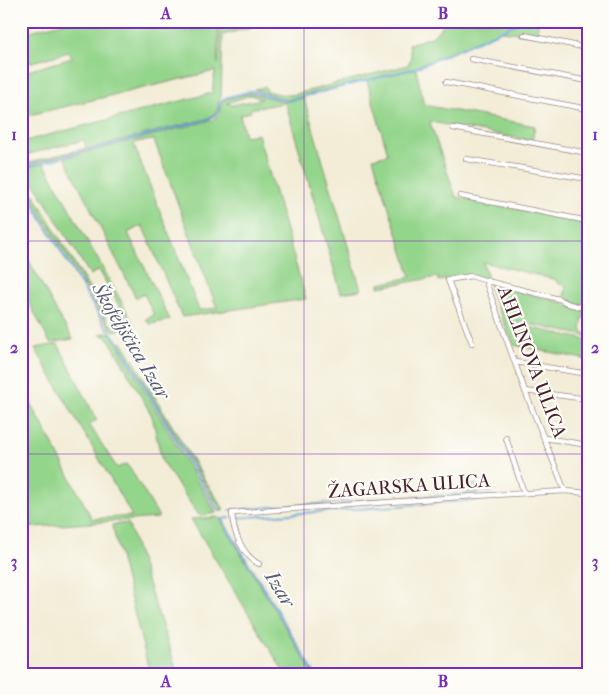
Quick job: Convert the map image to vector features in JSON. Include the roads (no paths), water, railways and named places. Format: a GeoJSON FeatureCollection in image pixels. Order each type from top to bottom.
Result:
{"type":"FeatureCollection","features":[{"type":"Feature","properties":{"kind":"street"},"geometry":{"type":"LineString","coordinates":[[524,35],[588,48]]}},
{"type":"Feature","properties":{"kind":"street"},"geometry":{"type":"LineString","coordinates":[[471,59],[588,82]]}},
{"type":"Feature","properties":{"kind":"street"},"geometry":{"type":"LineString","coordinates":[[446,82],[588,109]]}},
{"type":"Feature","properties":{"kind":"street"},"geometry":{"type":"LineString","coordinates":[[452,128],[588,153]]}},
{"type":"Feature","properties":{"kind":"street"},"geometry":{"type":"LineString","coordinates":[[466,159],[588,180]]}},
{"type":"Feature","properties":{"kind":"street"},"geometry":{"type":"LineString","coordinates":[[460,196],[588,221]]}},
{"type":"Feature","properties":{"kind":"street","name":"AHLINOVA ULICA"},"geometry":{"type":"LineString","coordinates":[[472,343],[448,280],[471,276],[487,280],[486,285],[525,391],[566,491]]}},
{"type":"Feature","properties":{"kind":"street"},"geometry":{"type":"LineString","coordinates":[[487,280],[559,298],[569,304],[588,309]]}},
{"type":"Feature","properties":{"kind":"street"},"geometry":{"type":"LineString","coordinates":[[515,362],[588,374]]}},
{"type":"Feature","properties":{"kind":"street"},"geometry":{"type":"LineString","coordinates":[[525,391],[588,399]]}},
{"type":"Feature","properties":{"kind":"street"},"geometry":{"type":"LineString","coordinates":[[506,438],[524,493]]}},
{"type":"Feature","properties":{"kind":"street"},"geometry":{"type":"LineString","coordinates":[[545,438],[588,445]]}},
{"type":"Feature","properties":{"kind":"street","name":"ŽAGARSKA ULICA"},"geometry":{"type":"LineString","coordinates":[[259,564],[251,559],[235,533],[232,513],[524,493],[566,491],[588,493]]}},
{"type":"Feature","properties":{"kind":"waterway"},"geometry":{"type":"LineString","coordinates":[[21,168],[209,119],[218,112],[221,101],[225,98],[252,91],[286,101],[416,68],[523,21]]}},
{"type":"Feature","properties":{"kind":"waterway","name":"Škofeljščica Izar"},"geometry":{"type":"LineString","coordinates":[[21,184],[105,325],[119,343],[218,511],[222,510]]}},
{"type":"Feature","properties":{"kind":"waterway"},"geometry":{"type":"LineString","coordinates":[[229,510],[491,492]]}},
{"type":"Feature","properties":{"kind":"waterway"},"geometry":{"type":"LineString","coordinates":[[236,518],[477,500]]}},
{"type":"Feature","properties":{"kind":"waterway","name":"Izar"},"geometry":{"type":"LineString","coordinates":[[230,518],[222,519],[315,674]]}},
{"type":"Feature","properties":{"kind":"waterway","name":"Izar"},"geometry":{"type":"LineString","coordinates":[[309,674],[312,669]]}}]}
